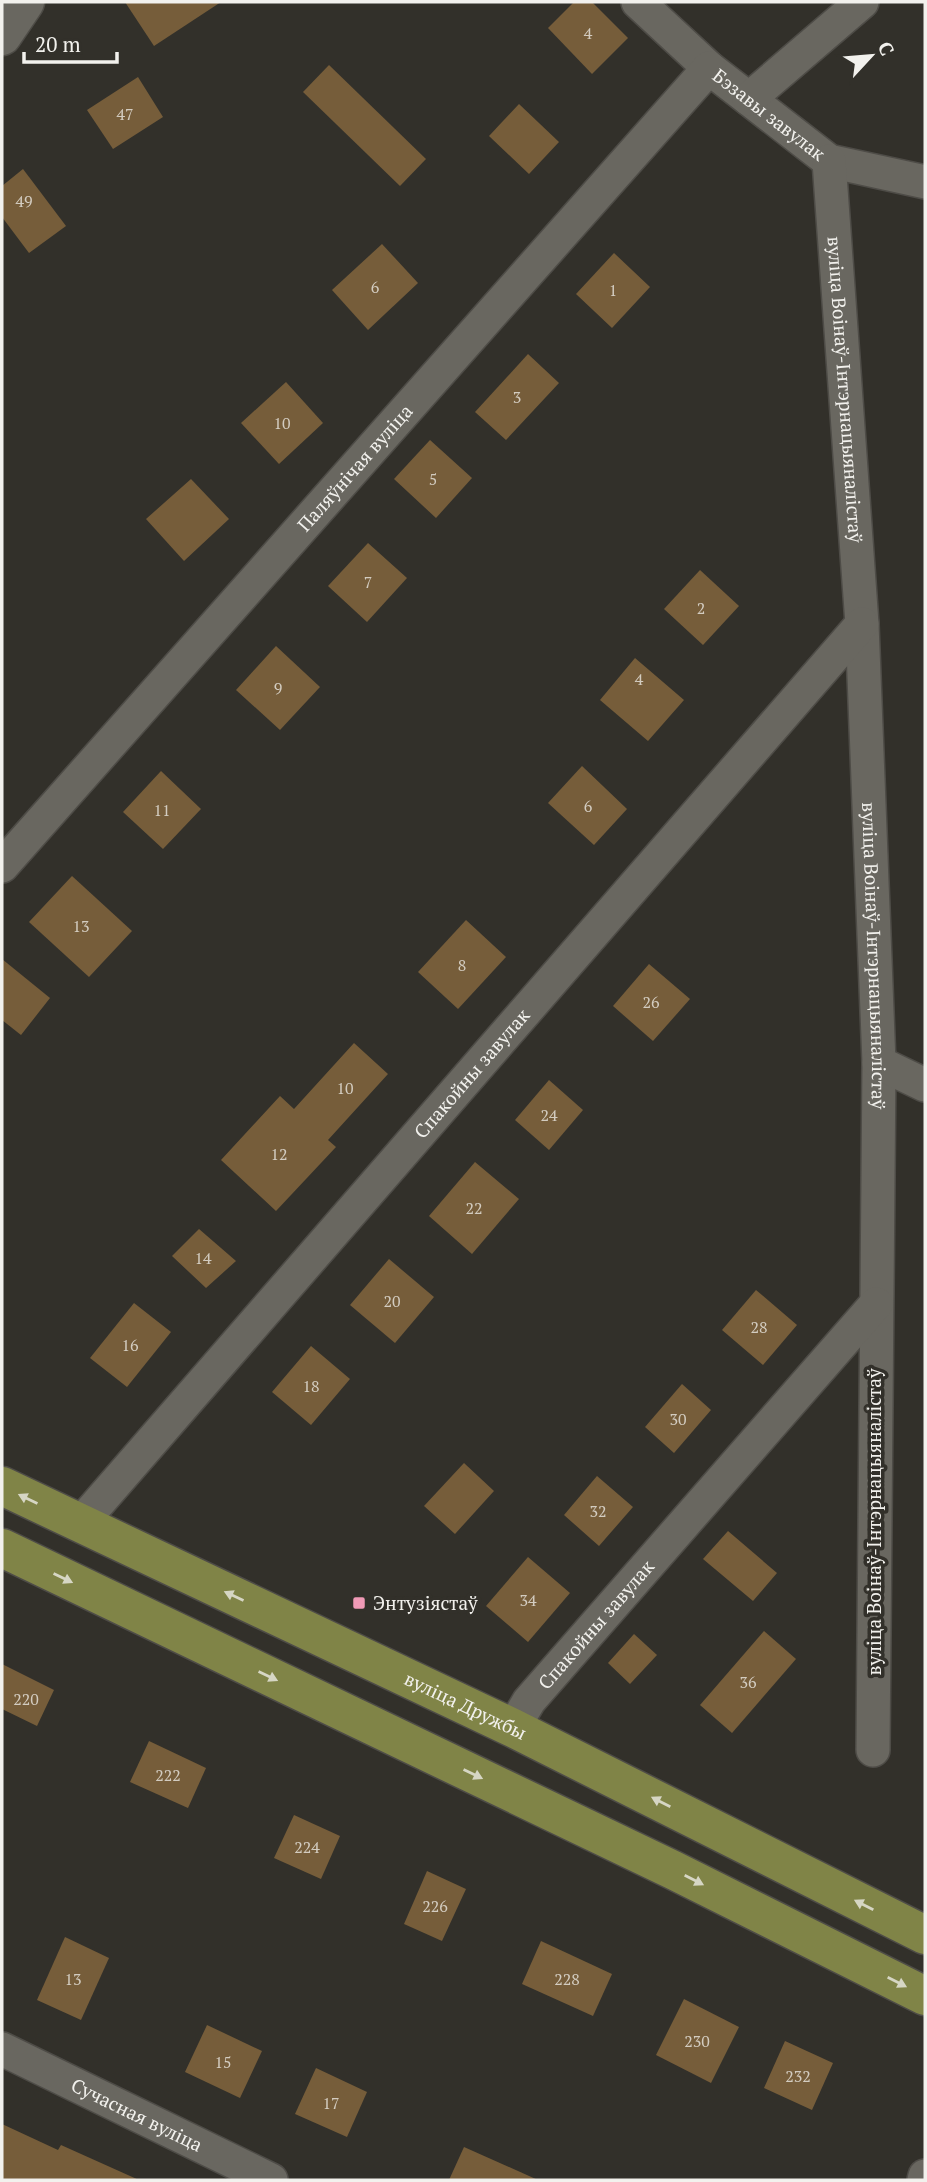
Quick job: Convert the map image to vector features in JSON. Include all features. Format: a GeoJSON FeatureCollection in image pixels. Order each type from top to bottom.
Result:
{"type":"FeatureCollection","features":[{"type":"Feature","properties":{"kind":"main road"},"geometry":{"type":"LineString","coordinates":[[2,36],[25,2]]}},
{"type":"Feature","properties":{"kind":"main road","name":"вуліца Дружбы"},"geometry":{"type":"LineString","coordinates":[[2,1486],[513,1728],[925,1935]]}},
{"type":"Feature","properties":{"kind":"main road"},"geometry":{"type":"LineString","coordinates":[[2,1548],[673,1870],[925,1996]]}},
{"type":"Feature","properties":{"kind":"street","name":"Бэзавы завулак"},"geometry":{"type":"LineString","coordinates":[[638,2],[709,68],[829,161],[925,182]]}},
{"type":"Feature","properties":{"kind":"street"},"geometry":{"type":"LineString","coordinates":[[749,99],[862,2]]}},
{"type":"Feature","properties":{"kind":"street","name":"Паляўнічая вуліца"},"geometry":{"type":"LineString","coordinates":[[2,866],[709,68]]}},
{"type":"Feature","properties":{"kind":"street","name":"вуліца Воінаў-Інтэрнацыяналістаў"},"geometry":{"type":"LineString","coordinates":[[829,161],[863,624],[879,1063],[873,1750]]}},
{"type":"Feature","properties":{"kind":"street","name":"Спакойны завулак"},"geometry":{"type":"LineString","coordinates":[[80,1524],[863,624]]}},
{"type":"Feature","properties":{"kind":"street"},"geometry":{"type":"LineString","coordinates":[[879,1063],[925,1085]]}},
{"type":"Feature","properties":{"kind":"street","name":"Спакойны завулак"},"geometry":{"type":"LineString","coordinates":[[513,1728],[529,1701],[876,1304]]}},
{"type":"Feature","properties":{"kind":"street","name":"Сучасная вуліца"},"geometry":{"type":"LineString","coordinates":[[2,2049],[271,2180]]}},
{"type":"Feature","properties":{"kind":"building"},"geometry":{"type":"Polygon","coordinates":[[[125,2],[221,2],[154,46],[125,2]]]}},
{"type":"Feature","properties":{"kind":"building"},"geometry":{"type":"Polygon","coordinates":[[[574,2],[592,2],[628,38],[592,74],[548,28],[574,2]]]}},
{"type":"Feature","properties":{"kind":"building"},"geometry":{"type":"Polygon","coordinates":[[[329,65],[426,159],[400,186],[303,92],[329,65]]]}},
{"type":"Feature","properties":{"kind":"building"},"geometry":{"type":"Polygon","coordinates":[[[138,77],[163,117],[113,149],[87,110],[138,77]]]}},
{"type":"Feature","properties":{"kind":"building"},"geometry":{"type":"Polygon","coordinates":[[[519,104],[559,142],[529,174],[489,136],[519,104]]]}},
{"type":"Feature","properties":{"kind":"building"},"geometry":{"type":"Polygon","coordinates":[[[23,169],[66,226],[29,253],[2,217],[2,186],[23,169]]]}},
{"type":"Feature","properties":{"kind":"building"},"geometry":{"type":"Polygon","coordinates":[[[382,244],[418,283],[368,330],[332,290],[382,244]]]}},
{"type":"Feature","properties":{"kind":"building"},"geometry":{"type":"Polygon","coordinates":[[[614,253],[650,287],[612,328],[576,294],[614,253]]]}},
{"type":"Feature","properties":{"kind":"building"},"geometry":{"type":"Polygon","coordinates":[[[528,354],[559,383],[506,440],[475,412],[528,354]]]}},
{"type":"Feature","properties":{"kind":"building"},"geometry":{"type":"Polygon","coordinates":[[[286,382],[323,423],[279,464],[241,423],[286,382]]]}},
{"type":"Feature","properties":{"kind":"building"},"geometry":{"type":"Polygon","coordinates":[[[430,440],[472,478],[436,518],[394,479],[430,440]]]}},
{"type":"Feature","properties":{"kind":"building"},"geometry":{"type":"Polygon","coordinates":[[[191,479],[229,519],[184,561],[146,519],[191,479]]]}},
{"type":"Feature","properties":{"kind":"building"},"geometry":{"type":"Polygon","coordinates":[[[368,543],[407,578],[367,622],[328,586],[368,543]]]}},
{"type":"Feature","properties":{"kind":"building"},"geometry":{"type":"Polygon","coordinates":[[[700,570],[739,606],[703,645],[664,609],[700,570]]]}},
{"type":"Feature","properties":{"kind":"building"},"geometry":{"type":"Polygon","coordinates":[[[276,646],[320,687],[280,730],[236,690],[276,646]]]}},
{"type":"Feature","properties":{"kind":"building"},"geometry":{"type":"Polygon","coordinates":[[[635,658],[684,700],[648,741],[600,700],[635,658]]]}},
{"type":"Feature","properties":{"kind":"building"},"geometry":{"type":"Polygon","coordinates":[[[582,766],[627,809],[594,845],[548,803],[582,766]]]}},
{"type":"Feature","properties":{"kind":"building"},"geometry":{"type":"Polygon","coordinates":[[[161,771],[201,809],[163,849],[123,812],[161,771]]]}},
{"type":"Feature","properties":{"kind":"building"},"geometry":{"type":"Polygon","coordinates":[[[72,876],[132,931],[89,977],[29,922],[72,876]]]}},
{"type":"Feature","properties":{"kind":"building"},"geometry":{"type":"Polygon","coordinates":[[[466,920],[506,957],[458,1009],[418,972],[466,920]]]}},
{"type":"Feature","properties":{"kind":"building"},"geometry":{"type":"Polygon","coordinates":[[[2,959],[50,998],[21,1035],[2,1020],[2,959]]]}},
{"type":"Feature","properties":{"kind":"building"},"geometry":{"type":"Polygon","coordinates":[[[649,964],[690,999],[653,1041],[613,1006],[649,964]]]}},
{"type":"Feature","properties":{"kind":"building"},"geometry":{"type":"Polygon","coordinates":[[[354,1043],[388,1074],[328,1140],[336,1147],[276,1211],[221,1160],[280,1096],[294,1109],[354,1043]]]}},
{"type":"Feature","properties":{"kind":"building"},"geometry":{"type":"Polygon","coordinates":[[[549,1080],[583,1110],[549,1150],[515,1120],[549,1080]]]}},
{"type":"Feature","properties":{"kind":"building"},"geometry":{"type":"Polygon","coordinates":[[[475,1162],[519,1199],[472,1254],[429,1216],[475,1162]]]}},
{"type":"Feature","properties":{"kind":"building"},"geometry":{"type":"Polygon","coordinates":[[[199,1229],[236,1261],[206,1288],[172,1256],[199,1229]]]}},
{"type":"Feature","properties":{"kind":"building"},"geometry":{"type":"Polygon","coordinates":[[[389,1259],[434,1297],[395,1343],[350,1305],[389,1259]]]}},
{"type":"Feature","properties":{"kind":"building"},"geometry":{"type":"Polygon","coordinates":[[[756,1290],[797,1325],[763,1365],[722,1330],[756,1290]]]}},
{"type":"Feature","properties":{"kind":"building"},"geometry":{"type":"Polygon","coordinates":[[[134,1303],[171,1332],[127,1387],[90,1358],[134,1303]]]}},
{"type":"Feature","properties":{"kind":"building"},"geometry":{"type":"Polygon","coordinates":[[[311,1346],[350,1379],[311,1425],[272,1392],[311,1346]]]}},
{"type":"Feature","properties":{"kind":"building"},"geometry":{"type":"Polygon","coordinates":[[[682,1384],[711,1410],[674,1453],[645,1427],[682,1384]]]}},
{"type":"Feature","properties":{"kind":"building"},"geometry":{"type":"Polygon","coordinates":[[[464,1463],[494,1491],[455,1534],[424,1506],[464,1463]]]}},
{"type":"Feature","properties":{"kind":"building"},"geometry":{"type":"Polygon","coordinates":[[[597,1476],[633,1507],[599,1546],[564,1515],[597,1476]]]}},
{"type":"Feature","properties":{"kind":"building"},"geometry":{"type":"Polygon","coordinates":[[[728,1531],[777,1573],[753,1601],[703,1559],[728,1531]]]}},
{"type":"Feature","properties":{"kind":"building"},"geometry":{"type":"Polygon","coordinates":[[[528,1557],[570,1593],[528,1642],[486,1606],[528,1557]]]}},
{"type":"Feature","properties":{"kind":"building"},"geometry":{"type":"Polygon","coordinates":[[[764,1631],[796,1659],[732,1733],[700,1705],[764,1631]]]}},
{"type":"Feature","properties":{"kind":"building"},"geometry":{"type":"Polygon","coordinates":[[[634,1634],[657,1655],[630,1684],[608,1663],[634,1634]]]}},
{"type":"Feature","properties":{"kind":"building"},"geometry":{"type":"Polygon","coordinates":[[[2,1664],[54,1690],[37,1726],[2,1709],[2,1664]]]}},
{"type":"Feature","properties":{"kind":"building"},"geometry":{"type":"Polygon","coordinates":[[[149,1741],[206,1768],[188,1808],[130,1782],[149,1741]]]}},
{"type":"Feature","properties":{"kind":"building"},"geometry":{"type":"Polygon","coordinates":[[[294,1815],[340,1836],[321,1879],[274,1858],[294,1815]]]}},
{"type":"Feature","properties":{"kind":"building"},"geometry":{"type":"Polygon","coordinates":[[[427,1871],[466,1889],[442,1941],[404,1924],[427,1871]]]}},
{"type":"Feature","properties":{"kind":"building"},"geometry":{"type":"Polygon","coordinates":[[[65,1937],[109,1958],[81,2020],[37,2000],[65,1937]]]}},
{"type":"Feature","properties":{"kind":"building"},"geometry":{"type":"Polygon","coordinates":[[[541,1941],[612,1974],[593,2016],[522,1984],[541,1941]]]}},
{"type":"Feature","properties":{"kind":"building"},"geometry":{"type":"Polygon","coordinates":[[[684,1999],[739,2027],[711,2083],[656,2055],[684,1999]]]}},
{"type":"Feature","properties":{"kind":"building"},"geometry":{"type":"Polygon","coordinates":[[[207,2025],[262,2051],[240,2098],[185,2072],[207,2025]]]}},
{"type":"Feature","properties":{"kind":"building"},"geometry":{"type":"Polygon","coordinates":[[[785,2041],[833,2063],[812,2110],[764,2088],[785,2041]]]}},
{"type":"Feature","properties":{"kind":"building"},"geometry":{"type":"Polygon","coordinates":[[[316,2068],[367,2092],[347,2137],[295,2114],[316,2068]]]}},
{"type":"Feature","properties":{"kind":"building"},"geometry":{"type":"Polygon","coordinates":[[[2,2124],[58,2150],[61,2145],[139,2180],[2,2180],[2,2124]]]}},
{"type":"Feature","properties":{"kind":"building"},"geometry":{"type":"Polygon","coordinates":[[[464,2147],[538,2180],[449,2180],[464,2147]]]}},
{"type":"Feature","properties":{"kind":"place","name":"Энтузіястаў"},"geometry":{"type":"Point","coordinates":[359,1603]}}]}
